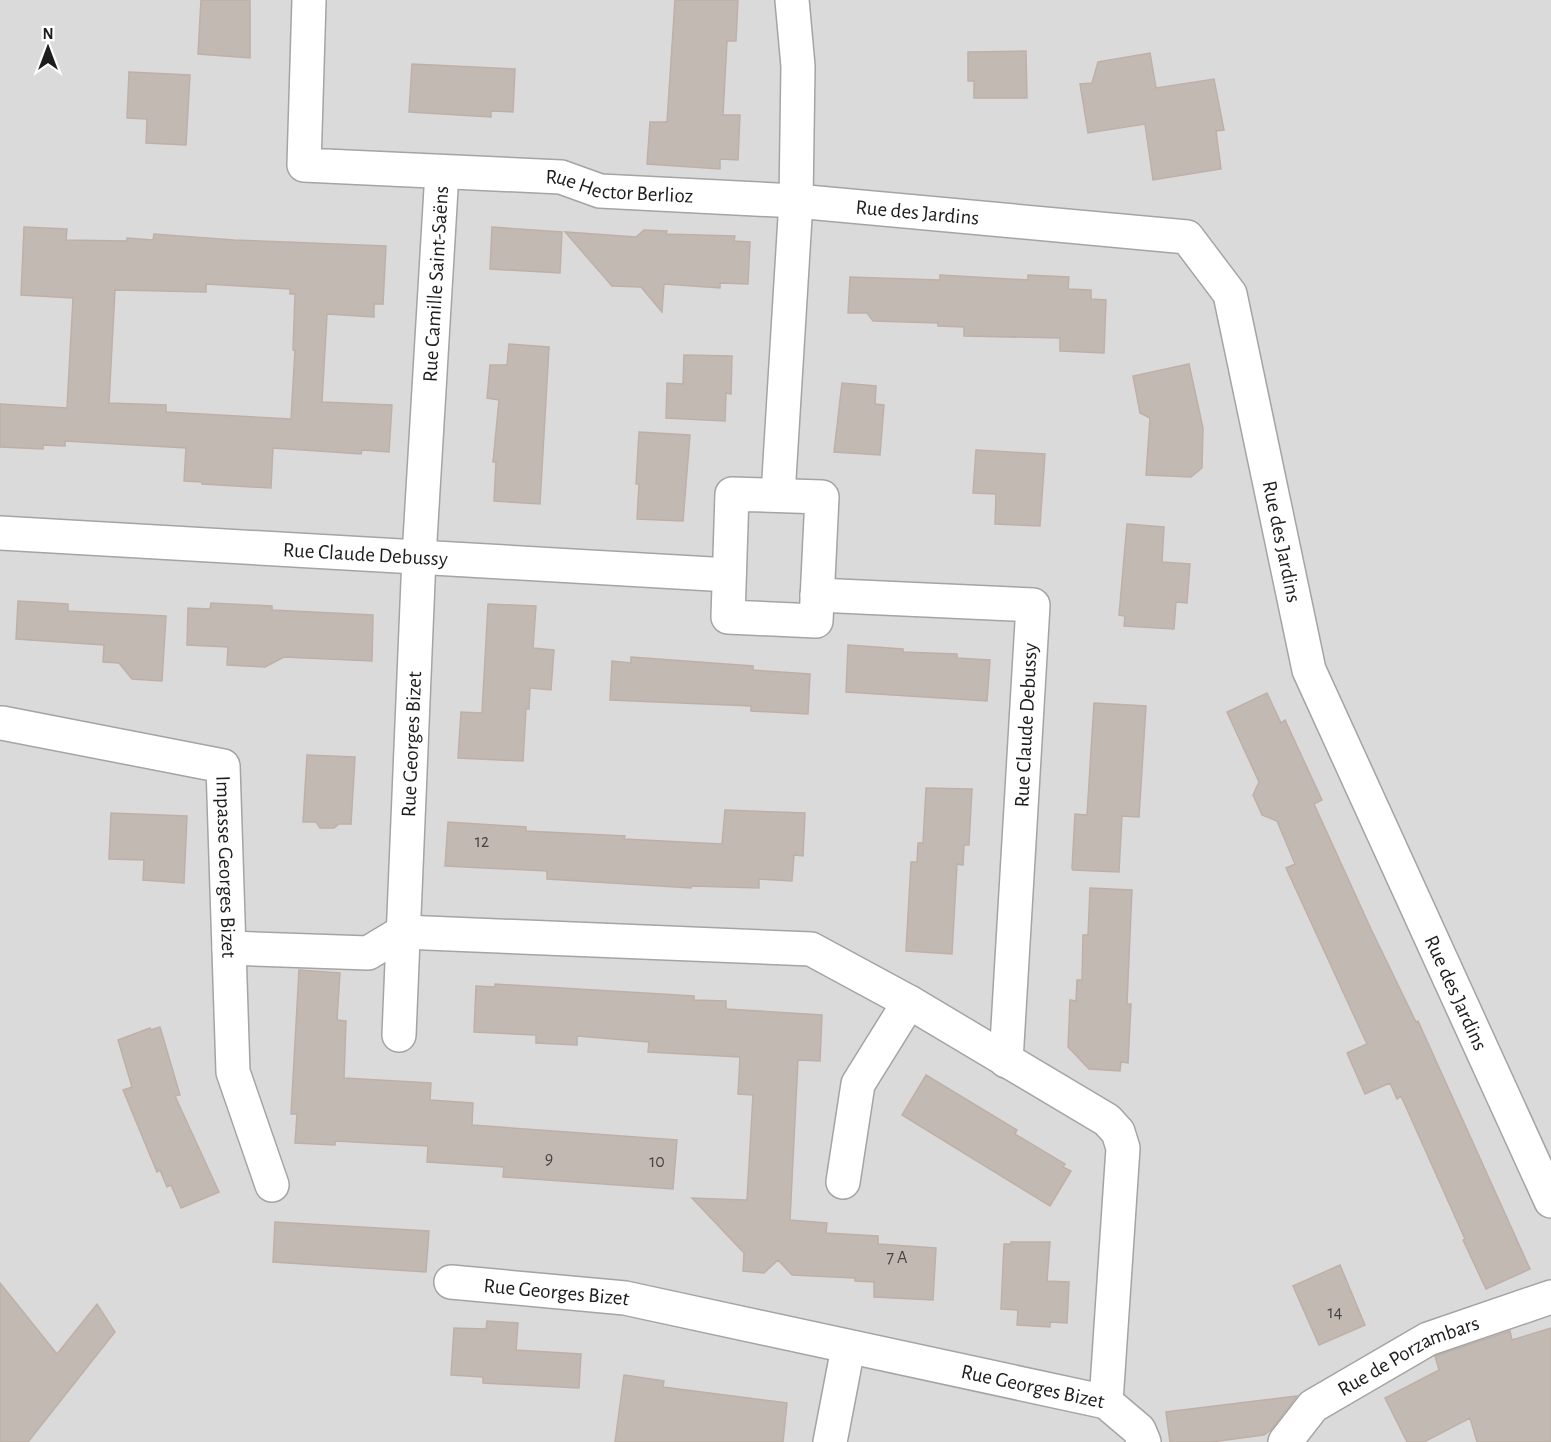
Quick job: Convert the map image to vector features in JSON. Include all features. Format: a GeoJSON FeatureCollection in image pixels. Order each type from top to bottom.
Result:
{"type":"FeatureCollection","features":[{"type":"Feature","properties":{"kind":"street","name":"Rue Camille Saint-Saëns"},"geometry":{"type":"LineString","coordinates":[[309,0],[304,165],[442,172],[419,556]]}},
{"type":"Feature","properties":{"kind":"street"},"geometry":{"type":"LineString","coordinates":[[778,495],[796,201],[798,66],[792,0]]}},
{"type":"Feature","properties":{"kind":"street","name":"Rue Hector Berlioz"},"geometry":{"type":"LineString","coordinates":[[442,172],[561,177],[600,190],[796,201]]}},
{"type":"Feature","properties":{"kind":"street","name":"Rue des Jardins"},"geometry":{"type":"LineString","coordinates":[[796,201],[1187,237],[1230,294],[1309,670],[1551,1201]]}},
{"type":"Feature","properties":{"kind":"street"},"geometry":{"type":"LineString","coordinates":[[732,494],[778,495],[822,497],[816,621],[728,617],[732,494]]}},
{"type":"Feature","properties":{"kind":"street","name":"Rue Claude Debussy"},"geometry":{"type":"LineString","coordinates":[[0,533],[729,575]]}},
{"type":"Feature","properties":{"kind":"street","name":"Rue Georges Bizet"},"geometry":{"type":"LineString","coordinates":[[399,1035],[419,556]]}},
{"type":"Feature","properties":{"kind":"street","name":"Rue Claude Debussy"},"geometry":{"type":"LineString","coordinates":[[817,594],[1033,605],[1006,1061]]}},
{"type":"Feature","properties":{"kind":"street","name":"Impasse Georges Bizet"},"geometry":{"type":"LineString","coordinates":[[2,723],[222,766],[233,1072],[272,1185]]}},
{"type":"Feature","properties":{"kind":"street"},"geometry":{"type":"LineString","coordinates":[[229,948],[368,953],[403,932]]}},
{"type":"Feature","properties":{"kind":"street","name":"Rue Georges Bizet"},"geometry":{"type":"LineString","coordinates":[[403,932],[811,949],[909,1002],[1107,1120],[1118,1132],[1123,1148],[1106,1402],[625,1298],[452,1282]]}},
{"type":"Feature","properties":{"kind":"street"},"geometry":{"type":"LineString","coordinates":[[843,1182],[858,1084],[909,1002]]}},
{"type":"Feature","properties":{"kind":"street","name":"Rue de Porzambars"},"geometry":{"type":"LineString","coordinates":[[1286,1442],[1313,1406],[1428,1340],[1551,1297]]}},
{"type":"Feature","properties":{"kind":"street"},"geometry":{"type":"LineString","coordinates":[[830,1442],[848,1348]]}},
{"type":"Feature","properties":{"kind":"street"},"geometry":{"type":"LineString","coordinates":[[1106,1402],[1139,1430],[1144,1442]]}},
{"type":"Feature","properties":{"kind":"shaded area"},"geometry":{"type":"Polygon","coordinates":[[[0,0],[1551,0],[1551,1442],[0,1442],[0,0]]]}},
{"type":"Feature","properties":{"kind":"building"},"geometry":{"type":"Polygon","coordinates":[[[201,0],[250,0],[250,58],[198,54],[201,0]]]}},
{"type":"Feature","properties":{"kind":"building"},"geometry":{"type":"Polygon","coordinates":[[[675,0],[738,0],[736,41],[727,41],[723,115],[740,115],[738,160],[720,159],[720,169],[647,164],[650,122],[667,122],[675,0]]]}},
{"type":"Feature","properties":{"kind":"building"},"geometry":{"type":"Polygon","coordinates":[[[1026,51],[1027,98],[974,98],[974,81],[968,81],[968,52],[1026,51]]]}},
{"type":"Feature","properties":{"kind":"building"},"geometry":{"type":"Polygon","coordinates":[[[1150,53],[1156,88],[1214,79],[1224,130],[1216,131],[1221,169],[1153,180],[1145,124],[1088,133],[1080,84],[1092,83],[1098,62],[1150,53]]]}},
{"type":"Feature","properties":{"kind":"building"},"geometry":{"type":"Polygon","coordinates":[[[412,64],[515,69],[513,112],[491,111],[491,117],[409,112],[412,64]]]}},
{"type":"Feature","properties":{"kind":"building"},"geometry":{"type":"Polygon","coordinates":[[[129,72],[190,75],[186,145],[146,143],[147,119],[127,118],[129,72]]]}},
{"type":"Feature","properties":{"kind":"building"},"geometry":{"type":"Polygon","coordinates":[[[24,227],[67,229],[66,240],[127,241],[127,238],[153,240],[154,234],[234,240],[386,246],[383,304],[374,304],[374,317],[327,314],[322,402],[392,405],[389,452],[362,450],[361,454],[273,448],[271,488],[184,481],[186,448],[65,441],[65,446],[43,445],[43,449],[0,447],[0,404],[67,408],[73,298],[21,295],[24,227]],[[206,284],[206,292],[115,290],[109,403],[166,405],[166,412],[291,419],[295,294],[290,294],[290,289],[206,284]]]}},
{"type":"Feature","properties":{"kind":"building"},"geometry":{"type":"Polygon","coordinates":[[[492,227],[562,232],[560,273],[490,269],[492,227]]]}},
{"type":"Feature","properties":{"kind":"building"},"geometry":{"type":"Polygon","coordinates":[[[644,230],[667,231],[666,234],[735,236],[734,241],[750,242],[748,284],[720,283],[720,288],[664,284],[662,312],[641,287],[612,286],[565,232],[636,237],[644,230]]]}},
{"type":"Feature","properties":{"kind":"building"},"geometry":{"type":"Polygon","coordinates":[[[940,275],[1028,280],[1028,275],[1069,277],[1068,289],[1091,290],[1091,299],[1106,300],[1104,353],[1060,351],[1060,338],[964,336],[964,327],[938,326],[938,323],[873,321],[867,313],[848,313],[850,277],[940,280],[940,275]]]}},
{"type":"Feature","properties":{"kind":"building"},"geometry":{"type":"Polygon","coordinates":[[[509,344],[549,347],[540,504],[494,501],[496,462],[493,462],[499,400],[487,398],[490,365],[507,365],[509,344]]]}},
{"type":"Feature","properties":{"kind":"building"},"geometry":{"type":"Polygon","coordinates":[[[684,355],[732,356],[731,394],[726,393],[725,421],[666,418],[667,383],[683,384],[684,355]]]}},
{"type":"Feature","properties":{"kind":"building"},"geometry":{"type":"Polygon","coordinates":[[[1189,364],[1203,428],[1202,468],[1191,477],[1146,475],[1150,418],[1140,413],[1133,376],[1189,364]]]}},
{"type":"Feature","properties":{"kind":"building"},"geometry":{"type":"Polygon","coordinates":[[[842,383],[876,386],[875,404],[884,405],[880,455],[834,452],[842,383]]]}},
{"type":"Feature","properties":{"kind":"building"},"geometry":{"type":"Polygon","coordinates":[[[639,432],[690,435],[683,521],[637,519],[639,484],[636,484],[639,432]]]}},
{"type":"Feature","properties":{"kind":"building"},"geometry":{"type":"Polygon","coordinates":[[[976,450],[1045,454],[1040,526],[995,524],[996,494],[973,493],[976,450]]]}},
{"type":"Feature","properties":{"kind":"building"},"geometry":{"type":"Polygon","coordinates":[[[1127,524],[1164,527],[1162,562],[1190,564],[1187,603],[1176,602],[1174,629],[1124,626],[1125,616],[1119,615],[1127,524]]]}},
{"type":"Feature","properties":{"kind":"building"},"geometry":{"type":"Polygon","coordinates":[[[18,601],[68,604],[68,611],[166,616],[162,681],[132,679],[119,663],[103,662],[104,645],[16,639],[18,601]]]}},
{"type":"Feature","properties":{"kind":"building"},"geometry":{"type":"Polygon","coordinates":[[[211,603],[272,606],[272,610],[373,615],[372,661],[284,657],[265,667],[227,665],[228,647],[187,645],[188,608],[210,609],[211,603]]]}},
{"type":"Feature","properties":{"kind":"building"},"geometry":{"type":"Polygon","coordinates":[[[488,604],[536,606],[533,648],[554,650],[551,690],[530,688],[529,709],[526,709],[523,761],[458,758],[461,712],[482,713],[488,604]]]}},
{"type":"Feature","properties":{"kind":"building"},"geometry":{"type":"Polygon","coordinates":[[[848,645],[903,649],[903,652],[957,654],[957,658],[990,660],[987,701],[846,692],[848,645]]]}},
{"type":"Feature","properties":{"kind":"building"},"geometry":{"type":"Polygon","coordinates":[[[631,657],[753,666],[753,670],[810,674],[808,714],[751,711],[751,706],[610,700],[612,661],[631,663],[631,657]]]}},
{"type":"Feature","properties":{"kind":"building"},"geometry":{"type":"Polygon","coordinates":[[[1267,693],[1281,723],[1285,720],[1322,800],[1314,804],[1371,929],[1416,1022],[1418,1021],[1530,1269],[1486,1289],[1401,1096],[1397,1099],[1390,1083],[1365,1094],[1347,1053],[1367,1044],[1286,868],[1295,864],[1277,821],[1262,815],[1253,795],[1259,782],[1227,712],[1267,693]]]}},
{"type":"Feature","properties":{"kind":"building"},"geometry":{"type":"Polygon","coordinates":[[[1094,703],[1146,706],[1139,817],[1122,816],[1119,872],[1073,870],[1072,868],[1075,814],[1087,815],[1094,703]]]}},
{"type":"Feature","properties":{"kind":"building"},"geometry":{"type":"Polygon","coordinates":[[[307,755],[355,757],[351,824],[320,828],[316,822],[303,822],[307,755]]]}},
{"type":"Feature","properties":{"kind":"building"},"geometry":{"type":"Polygon","coordinates":[[[926,788],[972,789],[969,845],[964,845],[963,865],[957,864],[952,954],[906,951],[911,862],[917,862],[918,843],[923,843],[926,788]]]}},
{"type":"Feature","properties":{"kind":"building"},"geometry":{"type":"Polygon","coordinates":[[[725,810],[805,813],[803,856],[794,855],[792,881],[759,879],[759,888],[691,886],[691,888],[547,879],[547,871],[445,866],[448,822],[526,827],[526,831],[625,836],[624,839],[722,844],[725,810]]]}},
{"type":"Feature","properties":{"kind":"building"},"geometry":{"type":"Polygon","coordinates":[[[111,813],[187,816],[184,883],[143,880],[144,860],[109,859],[111,813]]]}},
{"type":"Feature","properties":{"kind":"building"},"geometry":{"type":"Polygon","coordinates":[[[1090,888],[1132,890],[1127,1004],[1131,1004],[1128,1063],[1121,1062],[1120,1071],[1089,1069],[1068,1047],[1070,1000],[1076,1001],[1077,980],[1082,980],[1083,935],[1088,935],[1090,888]]]}},
{"type":"Feature","properties":{"kind":"building"},"geometry":{"type":"Polygon","coordinates":[[[299,970],[340,973],[337,1020],[346,1021],[344,1078],[431,1083],[430,1100],[473,1103],[472,1125],[677,1140],[673,1189],[503,1177],[504,1167],[427,1162],[428,1146],[335,1141],[335,1145],[295,1143],[297,1114],[291,1114],[299,970]]]}},
{"type":"Feature","properties":{"kind":"building"},"geometry":{"type":"Polygon","coordinates":[[[495,984],[694,996],[694,1000],[726,1001],[726,1009],[822,1015],[820,1061],[798,1060],[790,1220],[827,1223],[826,1233],[878,1236],[878,1244],[936,1248],[933,1300],[874,1297],[874,1282],[855,1281],[855,1278],[792,1275],[778,1260],[764,1273],[743,1271],[744,1253],[692,1198],[747,1200],[753,1095],[738,1094],[740,1057],[648,1052],[649,1042],[577,1036],[577,1045],[536,1043],[536,1035],[474,1032],[476,986],[495,987],[495,984]]]}},
{"type":"Feature","properties":{"kind":"building"},"geometry":{"type":"Polygon","coordinates":[[[160,1027],[180,1095],[175,1096],[219,1192],[181,1208],[171,1185],[167,1187],[160,1170],[157,1172],[123,1090],[132,1087],[118,1040],[150,1028],[151,1030],[160,1027]]]}},
{"type":"Feature","properties":{"kind":"building"},"geometry":{"type":"Polygon","coordinates":[[[926,1075],[1017,1130],[1015,1134],[1065,1164],[1063,1167],[1071,1171],[1050,1206],[902,1115],[926,1075]]]}},
{"type":"Feature","properties":{"kind":"building"},"geometry":{"type":"Polygon","coordinates":[[[275,1222],[429,1231],[426,1272],[273,1262],[275,1222]]]}},
{"type":"Feature","properties":{"kind":"building"},"geometry":{"type":"Polygon","coordinates":[[[1011,1242],[1050,1242],[1047,1281],[1069,1282],[1067,1323],[1050,1322],[1050,1327],[1017,1325],[1018,1310],[1001,1309],[1004,1244],[1011,1244],[1011,1242]]]}},
{"type":"Feature","properties":{"kind":"building"},"geometry":{"type":"Polygon","coordinates":[[[1340,1265],[1365,1325],[1319,1345],[1293,1286],[1340,1265]]]}},
{"type":"Feature","properties":{"kind":"building"},"geometry":{"type":"Polygon","coordinates":[[[0,1283],[57,1354],[97,1304],[115,1332],[28,1442],[0,1442],[0,1283]]]}},
{"type":"Feature","properties":{"kind":"building"},"geometry":{"type":"Polygon","coordinates":[[[487,1321],[518,1323],[516,1350],[581,1354],[579,1388],[483,1383],[483,1377],[451,1375],[454,1328],[486,1329],[487,1321]]]}},
{"type":"Feature","properties":{"kind":"building"},"geometry":{"type":"Polygon","coordinates":[[[1551,1328],[1551,1442],[1477,1442],[1470,1418],[1424,1442],[1407,1442],[1385,1398],[1439,1370],[1435,1356],[1510,1331],[1512,1340],[1551,1328]]]}},
{"type":"Feature","properties":{"kind":"building"},"geometry":{"type":"Polygon","coordinates":[[[624,1375],[664,1381],[663,1387],[787,1403],[783,1442],[615,1442],[624,1375]]]}},
{"type":"Feature","properties":{"kind":"building"},"geometry":{"type":"Polygon","coordinates":[[[1297,1396],[1271,1430],[1264,1435],[1211,1442],[1170,1442],[1166,1412],[1297,1396]]]}}]}
